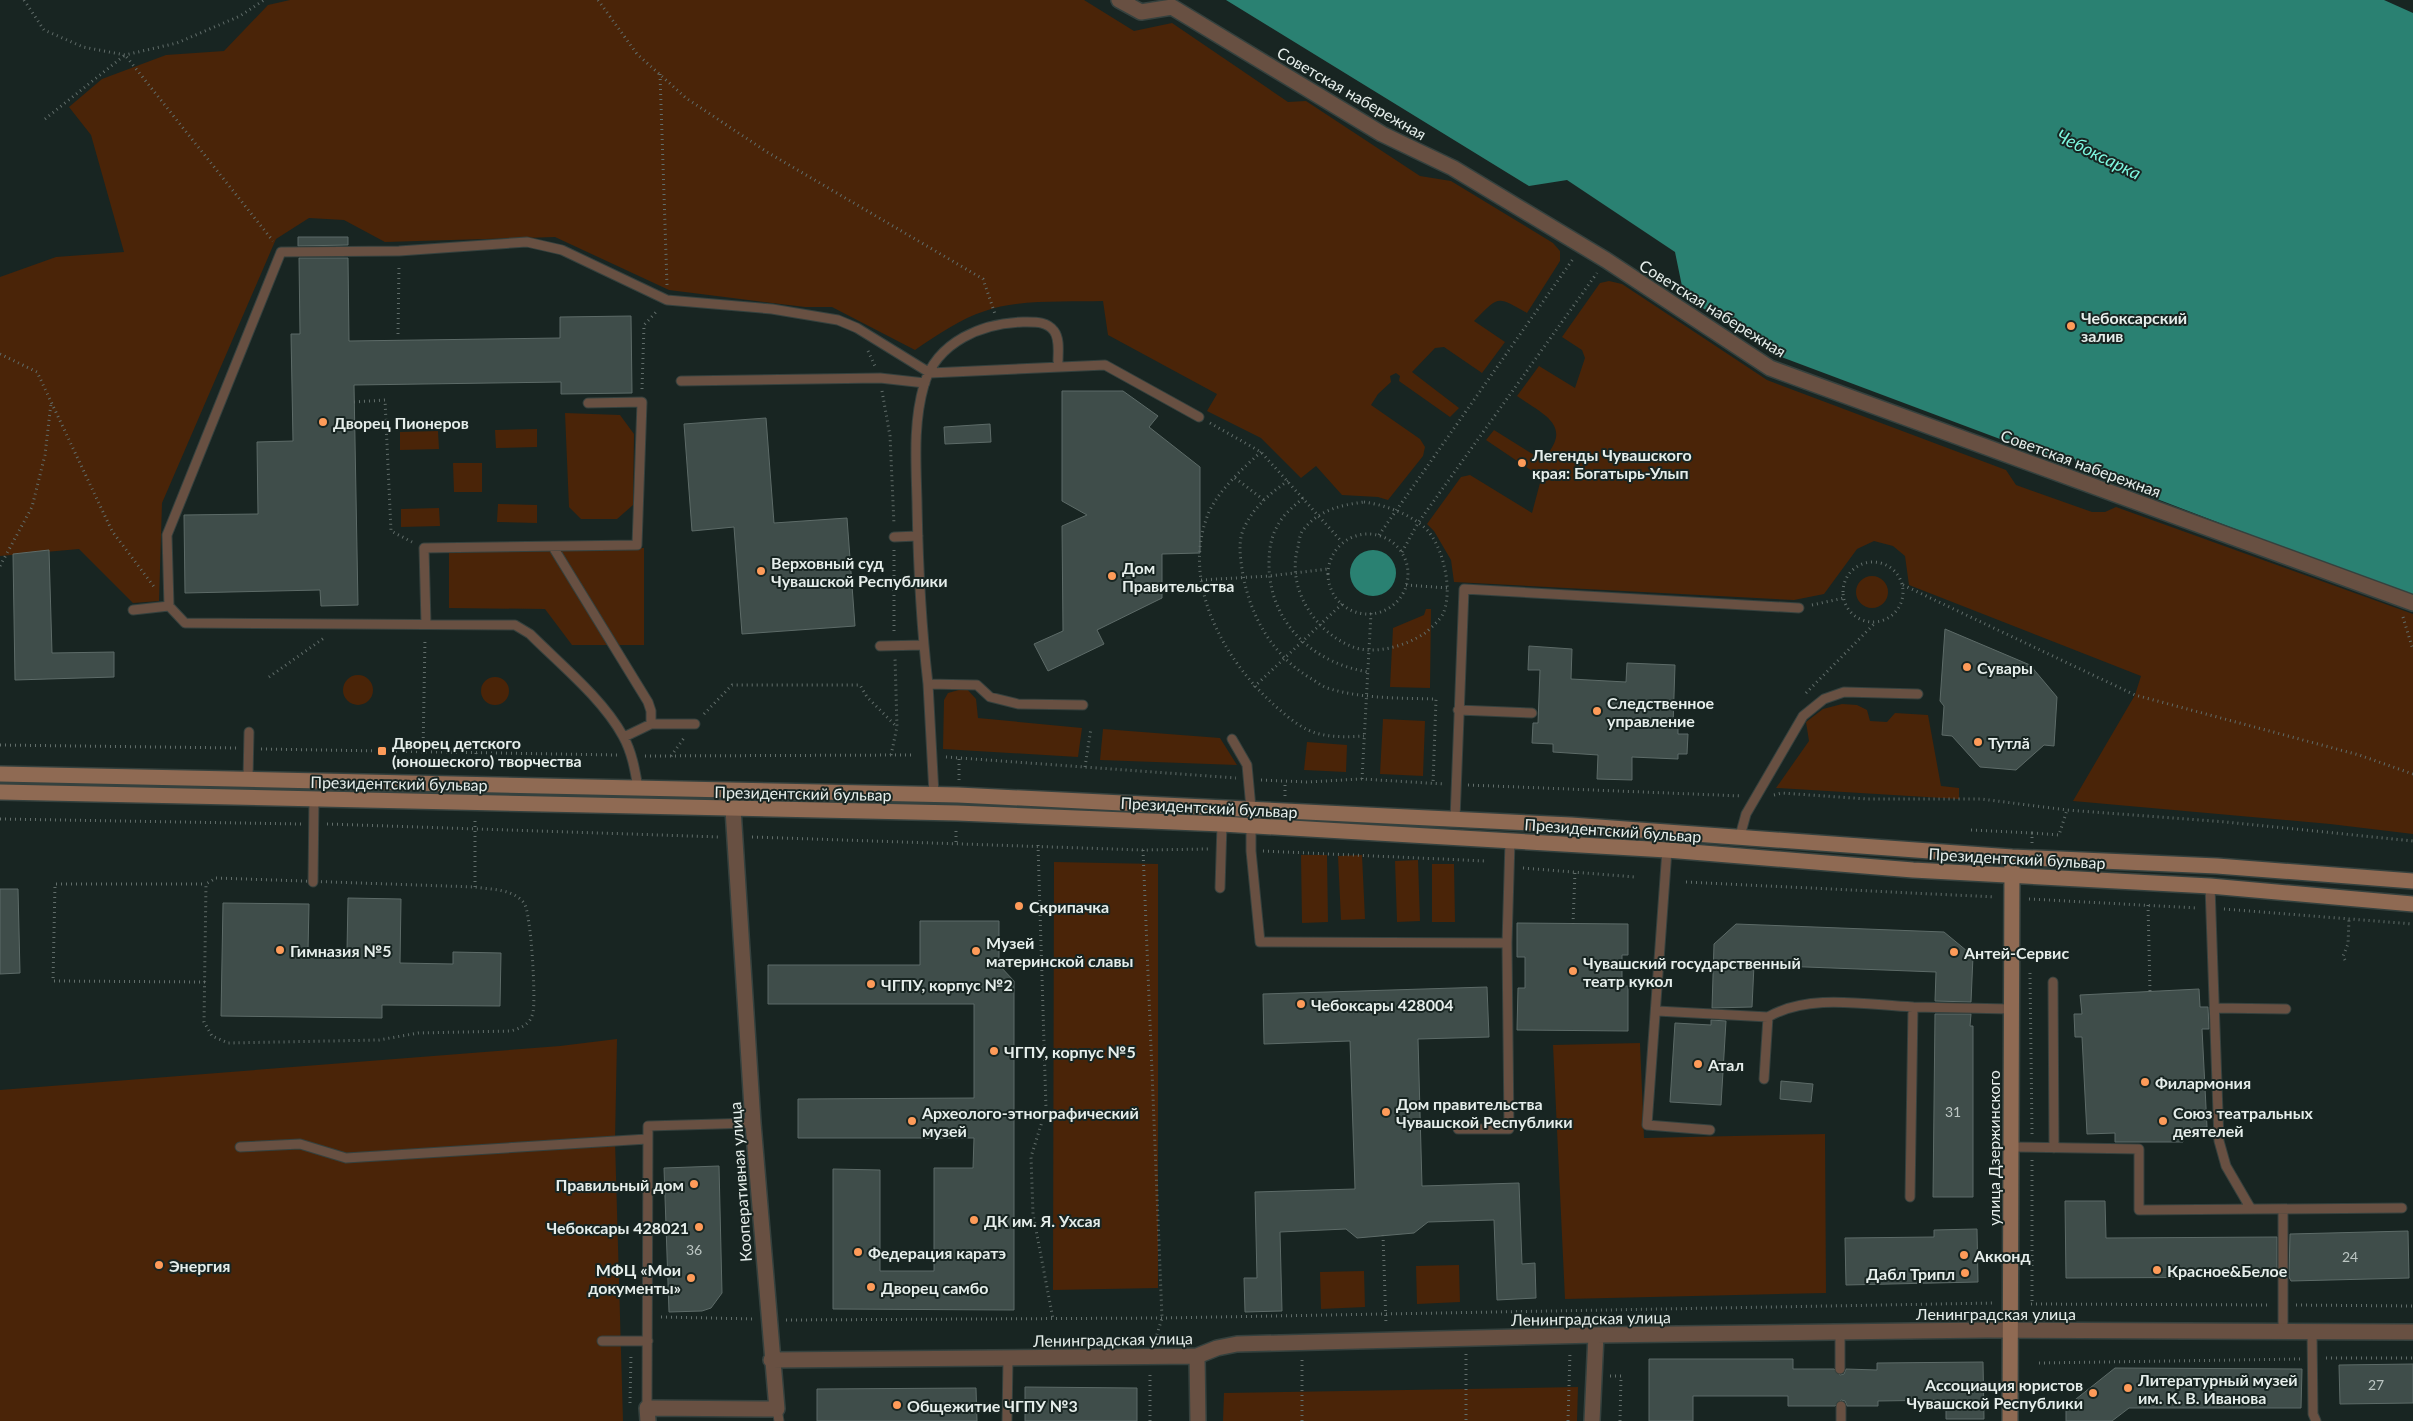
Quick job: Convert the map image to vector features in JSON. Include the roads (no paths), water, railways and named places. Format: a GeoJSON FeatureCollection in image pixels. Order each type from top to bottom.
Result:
{"type":"FeatureCollection","features":[{"type":"Feature","properties":{"kind":"main road","name":"Президентский бульвар"},"geometry":{"type":"LineString","coordinates":[[0,774],[934,794],[1250,808],[1668,831],[2012,857],[2217,866],[2413,881]]}},
{"type":"Feature","properties":{"kind":"main road"},"geometry":{"type":"LineString","coordinates":[[638,788],[638,807]]}},
{"type":"Feature","properties":{"kind":"main road"},"geometry":{"type":"LineString","coordinates":[[733,790],[733,809]]}},
{"type":"Feature","properties":{"kind":"main road","name":"Президентский бульвар"},"geometry":{"type":"LineString","coordinates":[[0,792],[935,813],[1222,824],[1667,850],[1913,870],[2210,886],[2413,904]]}},
{"type":"Feature","properties":{"kind":"main road"},"geometry":{"type":"LineString","coordinates":[[934,794],[935,813]]}},
{"type":"Feature","properties":{"kind":"main road"},"geometry":{"type":"LineString","coordinates":[[1250,808],[1251,826]]}},
{"type":"Feature","properties":{"kind":"main road"},"geometry":{"type":"LineString","coordinates":[[1454,838],[1455,819]]}},
{"type":"Feature","properties":{"kind":"main road"},"geometry":{"type":"LineString","coordinates":[[1667,850],[1668,831]]}},
{"type":"Feature","properties":{"kind":"main road"},"geometry":{"type":"LineString","coordinates":[[1737,856],[1740,836]]}},
{"type":"Feature","properties":{"kind":"main road","name":"улица Дзержинского"},"geometry":{"type":"LineString","coordinates":[[2010,1421],[2012,857]]}},
{"type":"Feature","properties":{"kind":"street","name":"Советская набережная"},"geometry":{"type":"LineString","coordinates":[[1120,0],[1141,12],[1172,7],[1382,134],[1453,168],[1606,260],[1770,368],[2413,603]]}},
{"type":"Feature","properties":{"kind":"street","name":"Кооперативная улица"},"geometry":{"type":"LineString","coordinates":[[648,1414],[778,1415],[771,1360],[753,1123],[733,809]]}},
{"type":"Feature","properties":{"kind":"street","name":"Ленинградская улица"},"geometry":{"type":"LineString","coordinates":[[771,1360],[1197,1356],[1217,1348],[1237,1344],[1596,1335],[2010,1330],[2413,1332]]}},
{"type":"Feature","properties":{"kind":"street"},"geometry":{"type":"LineString","coordinates":[[1592,1421],[1596,1335]]}},
{"type":"Feature","properties":{"kind":"street"},"geometry":{"type":"LineString","coordinates":[[1197,1356],[1198,1421]]}},
{"type":"Feature","properties":{"kind":"lane"},"geometry":{"type":"LineString","coordinates":[[638,788],[632,756],[624,736],[606,711],[530,634],[515,625],[185,623],[169,606],[166,535],[281,252],[399,251],[528,242],[562,250],[667,300],[772,309],[838,320],[857,328],[930,373],[1105,365],[1199,417]]}},
{"type":"Feature","properties":{"kind":"lane"},"geometry":{"type":"LineString","coordinates":[[934,794],[918,536],[915,436],[925,383],[943,353],[959,340],[976,330],[998,324],[1040,322],[1049,326],[1056,333],[1058,361]]}},
{"type":"Feature","properties":{"kind":"lane"},"geometry":{"type":"LineString","coordinates":[[681,381],[880,378],[925,383]]}},
{"type":"Feature","properties":{"kind":"lane"},"geometry":{"type":"LineString","coordinates":[[426,624],[424,548],[637,545],[642,402],[588,403]]}},
{"type":"Feature","properties":{"kind":"lane"},"geometry":{"type":"LineString","coordinates":[[894,537],[918,536]]}},
{"type":"Feature","properties":{"kind":"lane"},"geometry":{"type":"LineString","coordinates":[[553,547],[648,702],[651,712],[651,724]]}},
{"type":"Feature","properties":{"kind":"lane"},"geometry":{"type":"LineString","coordinates":[[1455,819],[1464,589],[1799,608]]}},
{"type":"Feature","properties":{"kind":"lane"},"geometry":{"type":"LineString","coordinates":[[133,610],[169,606]]}},
{"type":"Feature","properties":{"kind":"lane"},"geometry":{"type":"LineString","coordinates":[[880,646],[924,645]]}},
{"type":"Feature","properties":{"kind":"lane"},"geometry":{"type":"LineString","coordinates":[[928,684],[977,685],[990,697],[1018,704],[1083,705]]}},
{"type":"Feature","properties":{"kind":"lane"},"geometry":{"type":"LineString","coordinates":[[1740,836],[1746,814],[1804,716],[1824,699],[1844,692],[1918,694]]}},
{"type":"Feature","properties":{"kind":"lane"},"geometry":{"type":"LineString","coordinates":[[1458,710],[1532,713]]}},
{"type":"Feature","properties":{"kind":"lane"},"geometry":{"type":"LineString","coordinates":[[624,736],[651,724],[695,724]]}},
{"type":"Feature","properties":{"kind":"lane"},"geometry":{"type":"LineString","coordinates":[[248,732],[248,778]]}},
{"type":"Feature","properties":{"kind":"lane"},"geometry":{"type":"LineString","coordinates":[[1232,739],[1247,765],[1250,808]]}},
{"type":"Feature","properties":{"kind":"lane"},"geometry":{"type":"LineString","coordinates":[[313,882],[314,798]]}},
{"type":"Feature","properties":{"kind":"lane"},"geometry":{"type":"LineString","coordinates":[[1220,888],[1222,824]]}},
{"type":"Feature","properties":{"kind":"lane"},"geometry":{"type":"LineString","coordinates":[[1251,826],[1251,851],[1260,942],[1507,943]]}},
{"type":"Feature","properties":{"kind":"lane"},"geometry":{"type":"LineString","coordinates":[[1458,1129],[1509,1130],[1507,943],[1510,841]]}},
{"type":"Feature","properties":{"kind":"lane"},"geometry":{"type":"LineString","coordinates":[[1667,850],[1657,1011],[1647,1125],[1710,1130]]}},
{"type":"Feature","properties":{"kind":"lane"},"geometry":{"type":"LineString","coordinates":[[2210,886],[2219,1141],[2226,1166],[2251,1209]]}},
{"type":"Feature","properties":{"kind":"lane"},"geometry":{"type":"LineString","coordinates":[[2053,982],[2054,1148]]}},
{"type":"Feature","properties":{"kind":"lane"},"geometry":{"type":"LineString","coordinates":[[1657,1011],[1768,1017],[1778,1012],[1814,1002],[2011,1010]]}},
{"type":"Feature","properties":{"kind":"lane"},"geometry":{"type":"LineString","coordinates":[[1910,1197],[1913,1007]]}},
{"type":"Feature","properties":{"kind":"lane"},"geometry":{"type":"LineString","coordinates":[[2214,1008],[2286,1009]]}},
{"type":"Feature","properties":{"kind":"lane"},"geometry":{"type":"LineString","coordinates":[[1764,1080],[1768,1017]]}},
{"type":"Feature","properties":{"kind":"lane"},"geometry":{"type":"LineString","coordinates":[[648,1414],[648,1126],[753,1123]]}},
{"type":"Feature","properties":{"kind":"lane"},"geometry":{"type":"LineString","coordinates":[[240,1147],[300,1144],[346,1158],[648,1139]]}},
{"type":"Feature","properties":{"kind":"lane"},"geometry":{"type":"LineString","coordinates":[[2011,1148],[2139,1149],[2139,1210],[2402,1208]]}},
{"type":"Feature","properties":{"kind":"lane"},"geometry":{"type":"LineString","coordinates":[[2283,1209],[2284,1332]]}},
{"type":"Feature","properties":{"kind":"lane"},"geometry":{"type":"LineString","coordinates":[[1840,1332],[1840,1369]]}},
{"type":"Feature","properties":{"kind":"lane"},"geometry":{"type":"LineString","coordinates":[[2312,1332],[2313,1414],[2316,1421]]}},
{"type":"Feature","properties":{"kind":"lane"},"geometry":{"type":"LineString","coordinates":[[602,1341],[648,1341]]}},
{"type":"Feature","properties":{"kind":"lane"},"geometry":{"type":"LineString","coordinates":[[1007,1421],[1008,1358]]}},
{"type":"Feature","properties":{"kind":"lane"},"geometry":{"type":"LineString","coordinates":[[1841,1406],[1841,1421]]}},
{"type":"Feature","properties":{"kind":"water","name":"Чебоксарский залив"},"geometry":{"type":"Polygon","coordinates":[[[1226,0],[2384,0],[2413,13],[2413,597],[2076,468],[2075,459],[2052,449],[2045,456],[1776,355],[1684,296],[1675,252],[1567,180],[1529,186],[1226,0]]]}},
{"type":"Feature","properties":{"kind":"water"},"geometry":{"type":"Polygon","coordinates":[[[1373,550],[1386,554],[1392,560],[1396,573],[1392,586],[1386,592],[1373,596],[1360,592],[1354,586],[1350,573],[1354,560],[1360,554],[1373,550]]]}},
{"type":"Feature","properties":{"kind":"place","name":"Чебоксарский залив"},"geometry":{"type":"Point","coordinates":[2071,326]}},
{"type":"Feature","properties":{"kind":"place","name":"Дворец Пионеров"},"geometry":{"type":"Point","coordinates":[323,422]}},
{"type":"Feature","properties":{"kind":"place","name":"Легенды Чувашского края: Богатырь-Улып"},"geometry":{"type":"Point","coordinates":[1522,463]}},
{"type":"Feature","properties":{"kind":"place","name":"Верховный суд Чувашской Республики"},"geometry":{"type":"Point","coordinates":[761,571]}},
{"type":"Feature","properties":{"kind":"place","name":"Дом Правительства"},"geometry":{"type":"Point","coordinates":[1112,576]}},
{"type":"Feature","properties":{"kind":"place","name":"Сувары"},"geometry":{"type":"Point","coordinates":[1967,667]}},
{"type":"Feature","properties":{"kind":"place","name":"Следственное управление"},"geometry":{"type":"Point","coordinates":[1597,711]}},
{"type":"Feature","properties":{"kind":"place","name":"Тутлӑ"},"geometry":{"type":"Point","coordinates":[1978,742]}},
{"type":"Feature","properties":{"kind":"place","name":"Дворец детского (юношеского) творчества"},"geometry":{"type":"Point","coordinates":[382,751]}},
{"type":"Feature","properties":{"kind":"place","name":"Скрипачка"},"geometry":{"type":"Point","coordinates":[1019,906]}},
{"type":"Feature","properties":{"kind":"place","name":"Гимназия №5"},"geometry":{"type":"Point","coordinates":[280,950]}},
{"type":"Feature","properties":{"kind":"place","name":"Музей материнской славы"},"geometry":{"type":"Point","coordinates":[976,951]}},
{"type":"Feature","properties":{"kind":"place","name":"Антей-Сервис"},"geometry":{"type":"Point","coordinates":[1954,952]}},
{"type":"Feature","properties":{"kind":"place","name":"Чувашский государственный театр кукол"},"geometry":{"type":"Point","coordinates":[1573,971]}},
{"type":"Feature","properties":{"kind":"place","name":"ЧГПУ, корпус №2"},"geometry":{"type":"Point","coordinates":[871,984]}},
{"type":"Feature","properties":{"kind":"place","name":"Чебоксары 428004"},"geometry":{"type":"Point","coordinates":[1301,1004]}},
{"type":"Feature","properties":{"kind":"place","name":"ЧГПУ, корпус №5"},"geometry":{"type":"Point","coordinates":[994,1051]}},
{"type":"Feature","properties":{"kind":"place","name":"Атал"},"geometry":{"type":"Point","coordinates":[1698,1064]}},
{"type":"Feature","properties":{"kind":"place","name":"Филармония"},"geometry":{"type":"Point","coordinates":[2145,1082]}},
{"type":"Feature","properties":{"kind":"place","name":"Дом правительства Чувашской Республики"},"geometry":{"type":"Point","coordinates":[1386,1112]}},
{"type":"Feature","properties":{"kind":"place","name":"Археолого-этнографический музей"},"geometry":{"type":"Point","coordinates":[912,1121]}},
{"type":"Feature","properties":{"kind":"place","name":"Союз театральных деятелей"},"geometry":{"type":"Point","coordinates":[2163,1121]}},
{"type":"Feature","properties":{"kind":"place","name":"Правильный дом"},"geometry":{"type":"Point","coordinates":[694,1184]}},
{"type":"Feature","properties":{"kind":"place","name":"ДК им. Я. Ухсая"},"geometry":{"type":"Point","coordinates":[974,1220]}},
{"type":"Feature","properties":{"kind":"place","name":"Чебоксары 428021"},"geometry":{"type":"Point","coordinates":[699,1227]}},
{"type":"Feature","properties":{"kind":"place","name":"Федерация каратэ"},"geometry":{"type":"Point","coordinates":[858,1252]}},
{"type":"Feature","properties":{"kind":"place","name":"Акконд"},"geometry":{"type":"Point","coordinates":[1964,1255]}},
{"type":"Feature","properties":{"kind":"place","name":"Энергия"},"geometry":{"type":"Point","coordinates":[159,1265]}},
{"type":"Feature","properties":{"kind":"place","name":"Красное&Белое"},"geometry":{"type":"Point","coordinates":[2157,1270]}},
{"type":"Feature","properties":{"kind":"place","name":"Дабл Трипл"},"geometry":{"type":"Point","coordinates":[1965,1273]}},
{"type":"Feature","properties":{"kind":"place","name":"МФЦ «Мои документы»"},"geometry":{"type":"Point","coordinates":[691,1278]}},
{"type":"Feature","properties":{"kind":"place","name":"Дворец самбо"},"geometry":{"type":"Point","coordinates":[871,1287]}},
{"type":"Feature","properties":{"kind":"place","name":"Литературный музей им. К. В. Иванова"},"geometry":{"type":"Point","coordinates":[2128,1388]}},
{"type":"Feature","properties":{"kind":"place","name":"Ассоциация юристов Чувашской Республики"},"geometry":{"type":"Point","coordinates":[2093,1393]}},
{"type":"Feature","properties":{"kind":"place","name":"Общежитие ЧГПУ №3"},"geometry":{"type":"Point","coordinates":[897,1405]}},
{"type":"Feature","properties":{"kind":"water label","name":"Чебоксарка"},"geometry":{"type":"Point","coordinates":[2099,154]}}]}
